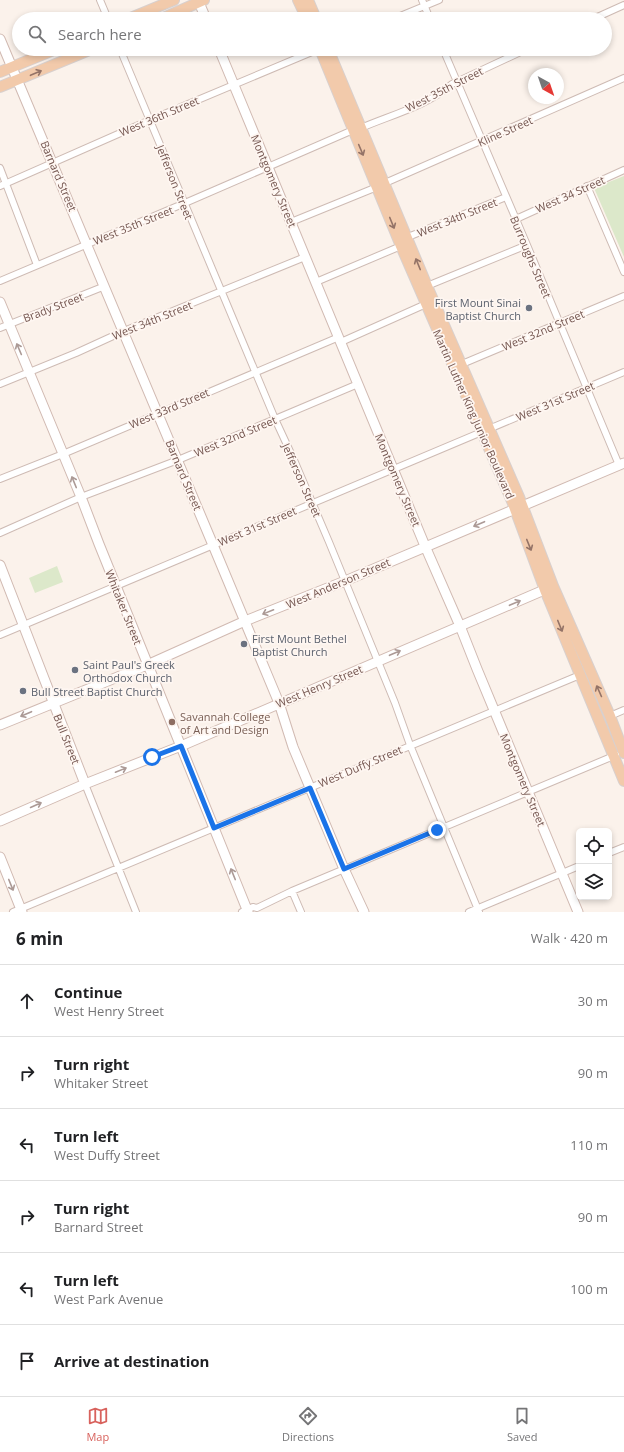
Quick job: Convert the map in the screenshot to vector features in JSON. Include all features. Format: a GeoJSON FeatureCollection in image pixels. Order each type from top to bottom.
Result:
{"type":"FeatureCollection","features":[{"type":"Feature","properties":{"kind":"main road"},"geometry":{"type":"LineString","coordinates":[[145,12],[174,0]]}},
{"type":"Feature","properties":{"kind":"main road"},"geometry":{"type":"LineString","coordinates":[[298,0],[304,12]]}},
{"type":"Feature","properties":{"kind":"main road"},"geometry":{"type":"LineString","coordinates":[[308,0],[313,12]]}},
{"type":"Feature","properties":{"kind":"main road"},"geometry":{"type":"LineString","coordinates":[[176,12],[200,1],[204,12]]}},
{"type":"Feature","properties":{"kind":"main road","name":"Barnard Street"},"geometry":{"type":"LineString","coordinates":[[0,39],[178,460],[278,703],[293,747],[344,869],[364,912]]}},
{"type":"Feature","properties":{"kind":"main road"},"geometry":{"type":"LineString","coordinates":[[0,72],[39,56]]}},
{"type":"Feature","properties":{"kind":"main road"},"geometry":{"type":"LineString","coordinates":[[0,88],[75,56]]}},
{"type":"Feature","properties":{"kind":"main road","name":"Montgomery Street"},"geometry":{"type":"LineString","coordinates":[[222,56],[578,912]]}},
{"type":"Feature","properties":{"kind":"main road","name":"Martin Luther King Junior Boulevard"},"geometry":{"type":"LineString","coordinates":[[323,56],[381,185],[408,237],[427,286],[462,364],[485,430]]}},
{"type":"Feature","properties":{"kind":"main road","name":"Martin Luther King Junior Boulevard"},"geometry":{"type":"LineString","coordinates":[[331,56],[357,129]]}},
{"type":"Feature","properties":{"kind":"main road","name":"Martin Luther King Junior Boulevard"},"geometry":{"type":"LineString","coordinates":[[381,185],[401,246],[426,304],[485,430],[518,508],[549,588],[580,675],[620,754]]}},
{"type":"Feature","properties":{"kind":"main road","name":"Whitaker Street"},"geometry":{"type":"LineString","coordinates":[[0,302],[81,497],[246,911]]}},
{"type":"Feature","properties":{"kind":"main road","name":"West Anderson Street"},"geometry":{"type":"LineString","coordinates":[[0,726],[148,665],[245,622],[621,464]]}},
{"type":"Feature","properties":{"kind":"main road","name":"Bull Street"},"geometry":{"type":"LineString","coordinates":[[0,565],[85,784]]}},
{"type":"Feature","properties":{"kind":"main road","name":"Martin Luther King Junior Boulevard"},"geometry":{"type":"LineString","coordinates":[[549,588],[610,716],[620,754],[624,781]]}},
{"type":"Feature","properties":{"kind":"main road","name":"West Henry Street"},"geometry":{"type":"LineString","coordinates":[[0,821],[85,784],[181,746],[278,703],[549,588]]}},
{"type":"Feature","properties":{"kind":"main road"},"geometry":{"type":"LineString","coordinates":[[0,857],[18,911]]}},
{"type":"Feature","properties":{"kind":"street"},"geometry":{"type":"LineString","coordinates":[[100,0],[105,12]]}},
{"type":"Feature","properties":{"kind":"street"},"geometry":{"type":"LineString","coordinates":[[407,12],[424,3],[439,0]]}},
{"type":"Feature","properties":{"kind":"street"},"geometry":{"type":"LineString","coordinates":[[608,12],[624,5]]}},
{"type":"Feature","properties":{"kind":"street","name":"Jefferson Street"},"geometry":{"type":"LineString","coordinates":[[123,56],[274,419],[294,460],[345,581],[378,661],[410,746],[479,910]]}},
{"type":"Feature","properties":{"kind":"street","name":"West 36th Street"},"geometry":{"type":"LineString","coordinates":[[3,185],[150,120],[303,56]]}},
{"type":"Feature","properties":{"kind":"street","name":"Burroughs Street"},"geometry":{"type":"LineString","coordinates":[[446,56],[527,245],[586,388],[621,464]]}},
{"type":"Feature","properties":{"kind":"street","name":"West 35th Street"},"geometry":{"type":"LineString","coordinates":[[0,281],[37,264],[426,101],[442,93],[457,82],[512,56]]}},
{"type":"Feature","properties":{"kind":"street","name":"Kline Street"},"geometry":{"type":"LineString","coordinates":[[291,222],[381,185],[624,78]]}},
{"type":"Feature","properties":{"kind":"street"},"geometry":{"type":"LineString","coordinates":[[0,168],[3,185],[37,264]]}},
{"type":"Feature","properties":{"kind":"street","name":"West 34 Street"},"geometry":{"type":"LineString","coordinates":[[516,219],[624,170]]}},
{"type":"Feature","properties":{"kind":"street"},"geometry":{"type":"LineString","coordinates":[[587,186],[624,272]]}},
{"type":"Feature","properties":{"kind":"street","name":"West 34th Street"},"geometry":{"type":"LineString","coordinates":[[408,237],[506,198]]}},
{"type":"Feature","properties":{"kind":"street"},"geometry":{"type":"LineString","coordinates":[[427,286],[527,245]]}},
{"type":"Feature","properties":{"kind":"street"},"geometry":{"type":"LineString","coordinates":[[316,282],[401,246]]}},
{"type":"Feature","properties":{"kind":"street","name":"West 34th Street"},"geometry":{"type":"LineString","coordinates":[[0,384],[124,331],[305,257]]}},
{"type":"Feature","properties":{"kind":"street","name":"Brady Street"},"geometry":{"type":"LineString","coordinates":[[0,328],[105,286]]}},
{"type":"Feature","properties":{"kind":"street","name":"West 32nd Street"},"geometry":{"type":"LineString","coordinates":[[462,364],[624,296]]}},
{"type":"Feature","properties":{"kind":"street","name":"West 33rd Street"},"geometry":{"type":"LineString","coordinates":[[0,479],[63,454],[255,372],[426,304]]}},
{"type":"Feature","properties":{"kind":"street","name":"West 31st Street"},"geometry":{"type":"LineString","coordinates":[[0,635],[624,372]]}},
{"type":"Feature","properties":{"kind":"street","name":"West 32nd Street"},"geometry":{"type":"LineString","coordinates":[[0,533],[81,497],[178,460],[358,384]]}},
{"type":"Feature","properties":{"kind":"street","name":"West Duffy Street"},"geometry":{"type":"LineString","coordinates":[[18,911],[580,675]]}},
{"type":"Feature","properties":{"kind":"street"},"geometry":{"type":"LineString","coordinates":[[610,716],[624,710]]}},
{"type":"Feature","properties":{"kind":"street"},"geometry":{"type":"LineString","coordinates":[[246,911],[253,907],[257,908],[292,891],[620,754]]}},
{"type":"Feature","properties":{"kind":"street","name":"Bull Street"},"geometry":{"type":"LineString","coordinates":[[85,784],[136,912]]}},
{"type":"Feature","properties":{"kind":"street"},"geometry":{"type":"LineString","coordinates":[[612,852],[624,847]]}},
{"type":"Feature","properties":{"kind":"street"},"geometry":{"type":"LineString","coordinates":[[469,912],[479,910],[576,867]]}},
{"type":"Feature","properties":{"kind":"street"},"geometry":{"type":"LineString","coordinates":[[292,891],[301,912]]}},
{"type":"Feature","properties":{"kind":"green space"},"geometry":{"type":"Polygon","coordinates":[[[624,176],[624,257],[594,188],[624,176]]]}},
{"type":"Feature","properties":{"kind":"green space"},"geometry":{"type":"Polygon","coordinates":[[[57,566],[63,582],[35,593],[29,578],[57,566]]]}},
{"type":"Feature","properties":{"kind":"place","name":"First Mount Sinai Baptist Church"},"geometry":{"type":"Point","coordinates":[529,308]}},
{"type":"Feature","properties":{"kind":"place","name":"First Mount Bethel Baptist Church"},"geometry":{"type":"Point","coordinates":[244,644]}},
{"type":"Feature","properties":{"kind":"place","name":"Saint Paul's Greek Orthodox Church"},"geometry":{"type":"Point","coordinates":[75,670]}},
{"type":"Feature","properties":{"kind":"place","name":"Bull Street Baptist Church"},"geometry":{"type":"Point","coordinates":[23,691]}},
{"type":"Feature","properties":{"kind":"place","name":"Savannah College of Art and Design"},"geometry":{"type":"Point","coordinates":[172,722]}},
{"type":"Feature","properties":{"kind":"route"},"geometry":{"type":"LineString","coordinates":[[152,757],[181,746],[214,828],[310,788],[344,869],[437,830]]}}]}
